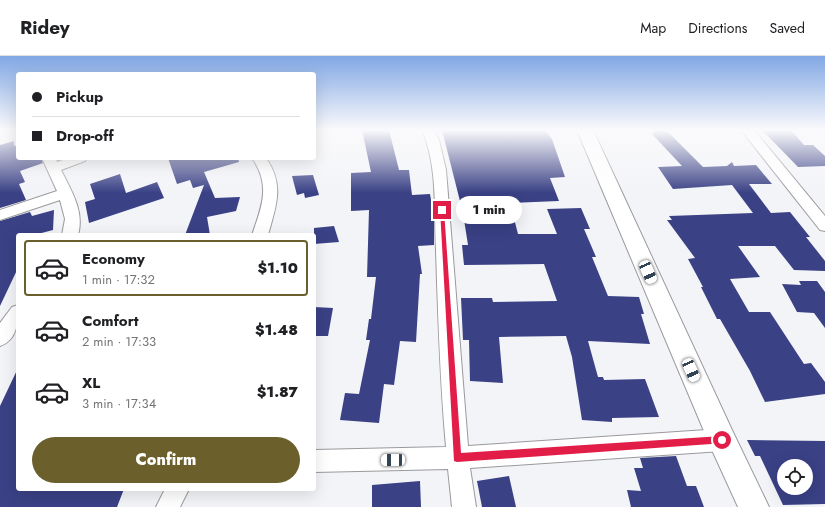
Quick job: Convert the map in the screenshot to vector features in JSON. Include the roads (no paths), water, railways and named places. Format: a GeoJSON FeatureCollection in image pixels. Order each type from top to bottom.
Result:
{"type":"FeatureCollection","features":[{"type":"Feature","properties":{"kind":"street"},"geometry":{"type":"LineString","coordinates":[[436,151],[441,194],[457,458],[464,507]]}},
{"type":"Feature","properties":{"kind":"street"},"geometry":{"type":"LineString","coordinates":[[594,151],[722,440],[754,507]]}},
{"type":"Feature","properties":{"kind":"street"},"geometry":{"type":"LineString","coordinates":[[764,151],[825,226]]}},
{"type":"Feature","properties":{"kind":"street"},"geometry":{"type":"LineString","coordinates":[[68,160],[51,163],[65,193],[73,218],[71,233]]}},
{"type":"Feature","properties":{"kind":"street"},"geometry":{"type":"LineString","coordinates":[[260,160],[269,174],[271,187],[270,202],[261,233]]}},
{"type":"Feature","properties":{"kind":"street"},"geometry":{"type":"LineString","coordinates":[[0,215],[65,193]]}},
{"type":"Feature","properties":{"kind":"street"},"geometry":{"type":"LineString","coordinates":[[0,338],[16,315]]}},
{"type":"Feature","properties":{"kind":"street"},"geometry":{"type":"LineString","coordinates":[[316,462],[457,458],[722,440]]}},
{"type":"Feature","properties":{"kind":"street"},"geometry":{"type":"LineString","coordinates":[[168,507],[176,491]]}}]}
